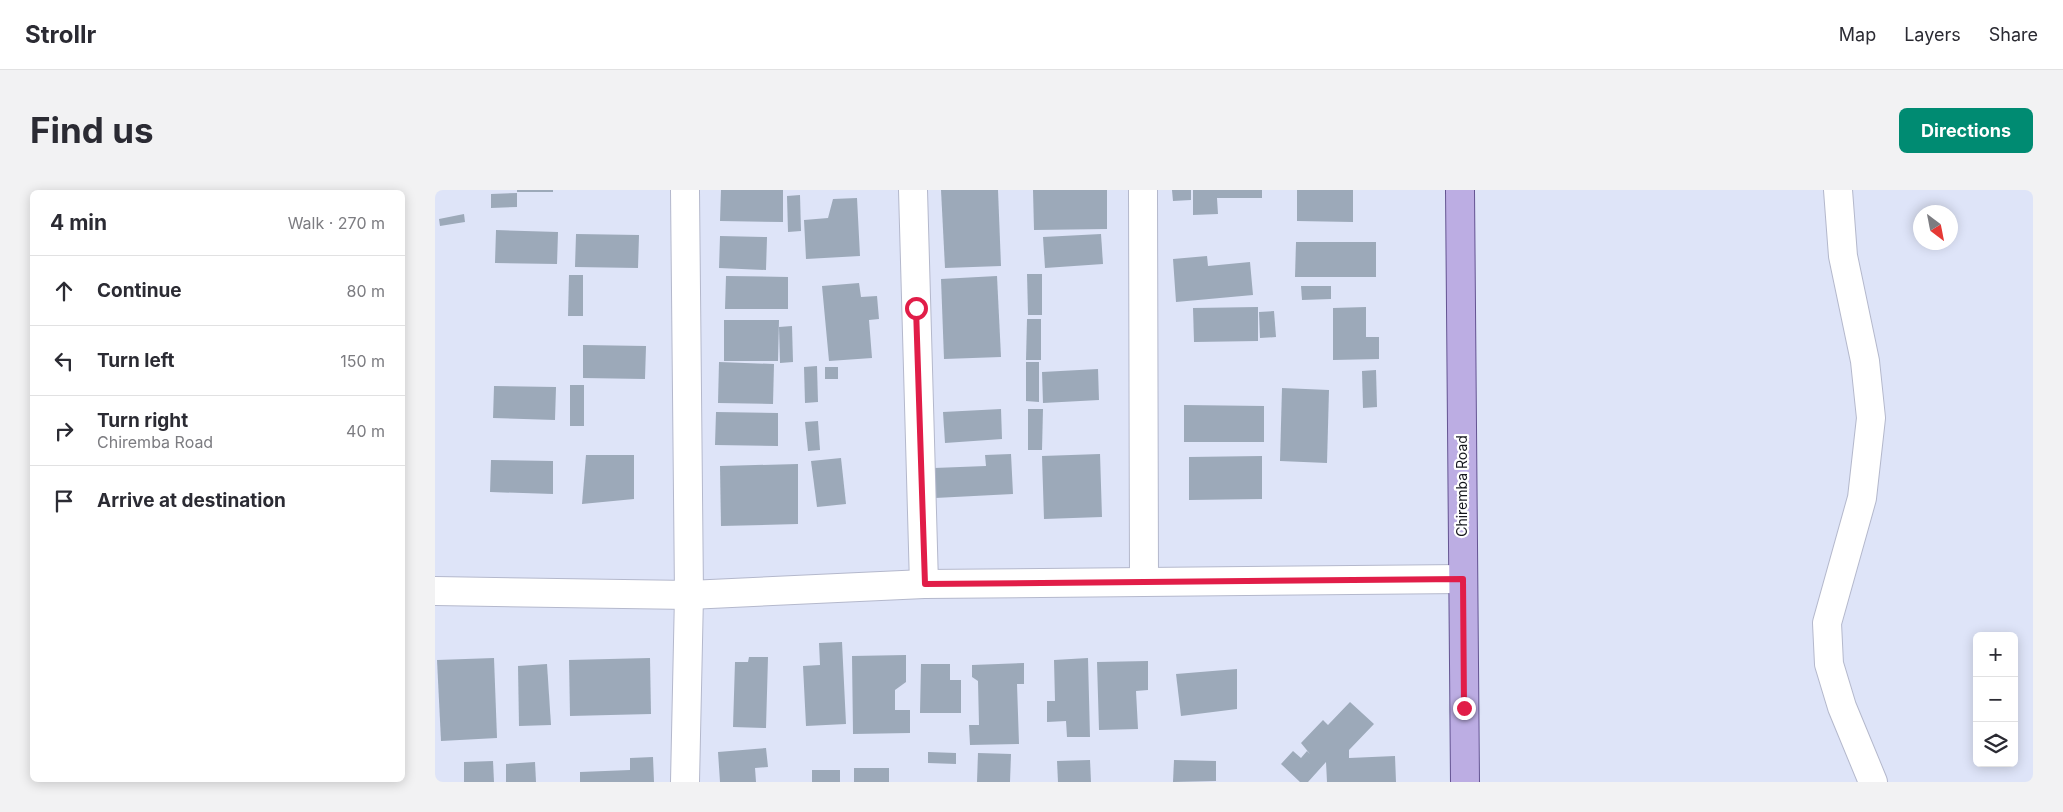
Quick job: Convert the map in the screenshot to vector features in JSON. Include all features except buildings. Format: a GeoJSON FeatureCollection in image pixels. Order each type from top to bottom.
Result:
{"type":"FeatureCollection","features":[{"type":"Feature","properties":{"kind":"main road","name":"Chiremba Road"},"geometry":{"type":"LineString","coordinates":[[1460,190],[1465,782]]}},
{"type":"Feature","properties":{"kind":"street"},"geometry":{"type":"LineString","coordinates":[[685,190],[689,595],[685,782]]}},
{"type":"Feature","properties":{"kind":"street"},"geometry":{"type":"LineString","coordinates":[[913,190],[925,584]]}},
{"type":"Feature","properties":{"kind":"street"},"geometry":{"type":"LineString","coordinates":[[1143,190],[1144,581]]}},
{"type":"Feature","properties":{"kind":"street"},"geometry":{"type":"LineString","coordinates":[[1838,190],[1843,256],[1865,361],[1871,418],[1862,498],[1839,575],[1827,623],[1827,632],[1829,664],[1834,681],[1873,782]]}},
{"type":"Feature","properties":{"kind":"street"},"geometry":{"type":"LineString","coordinates":[[435,591],[689,595],[925,584],[1463,579]]}},
{"type":"Feature","properties":{"kind":"route"},"geometry":{"type":"LineString","coordinates":[[916,308],[925,584],[1463,579],[1464,708]]}}]}
